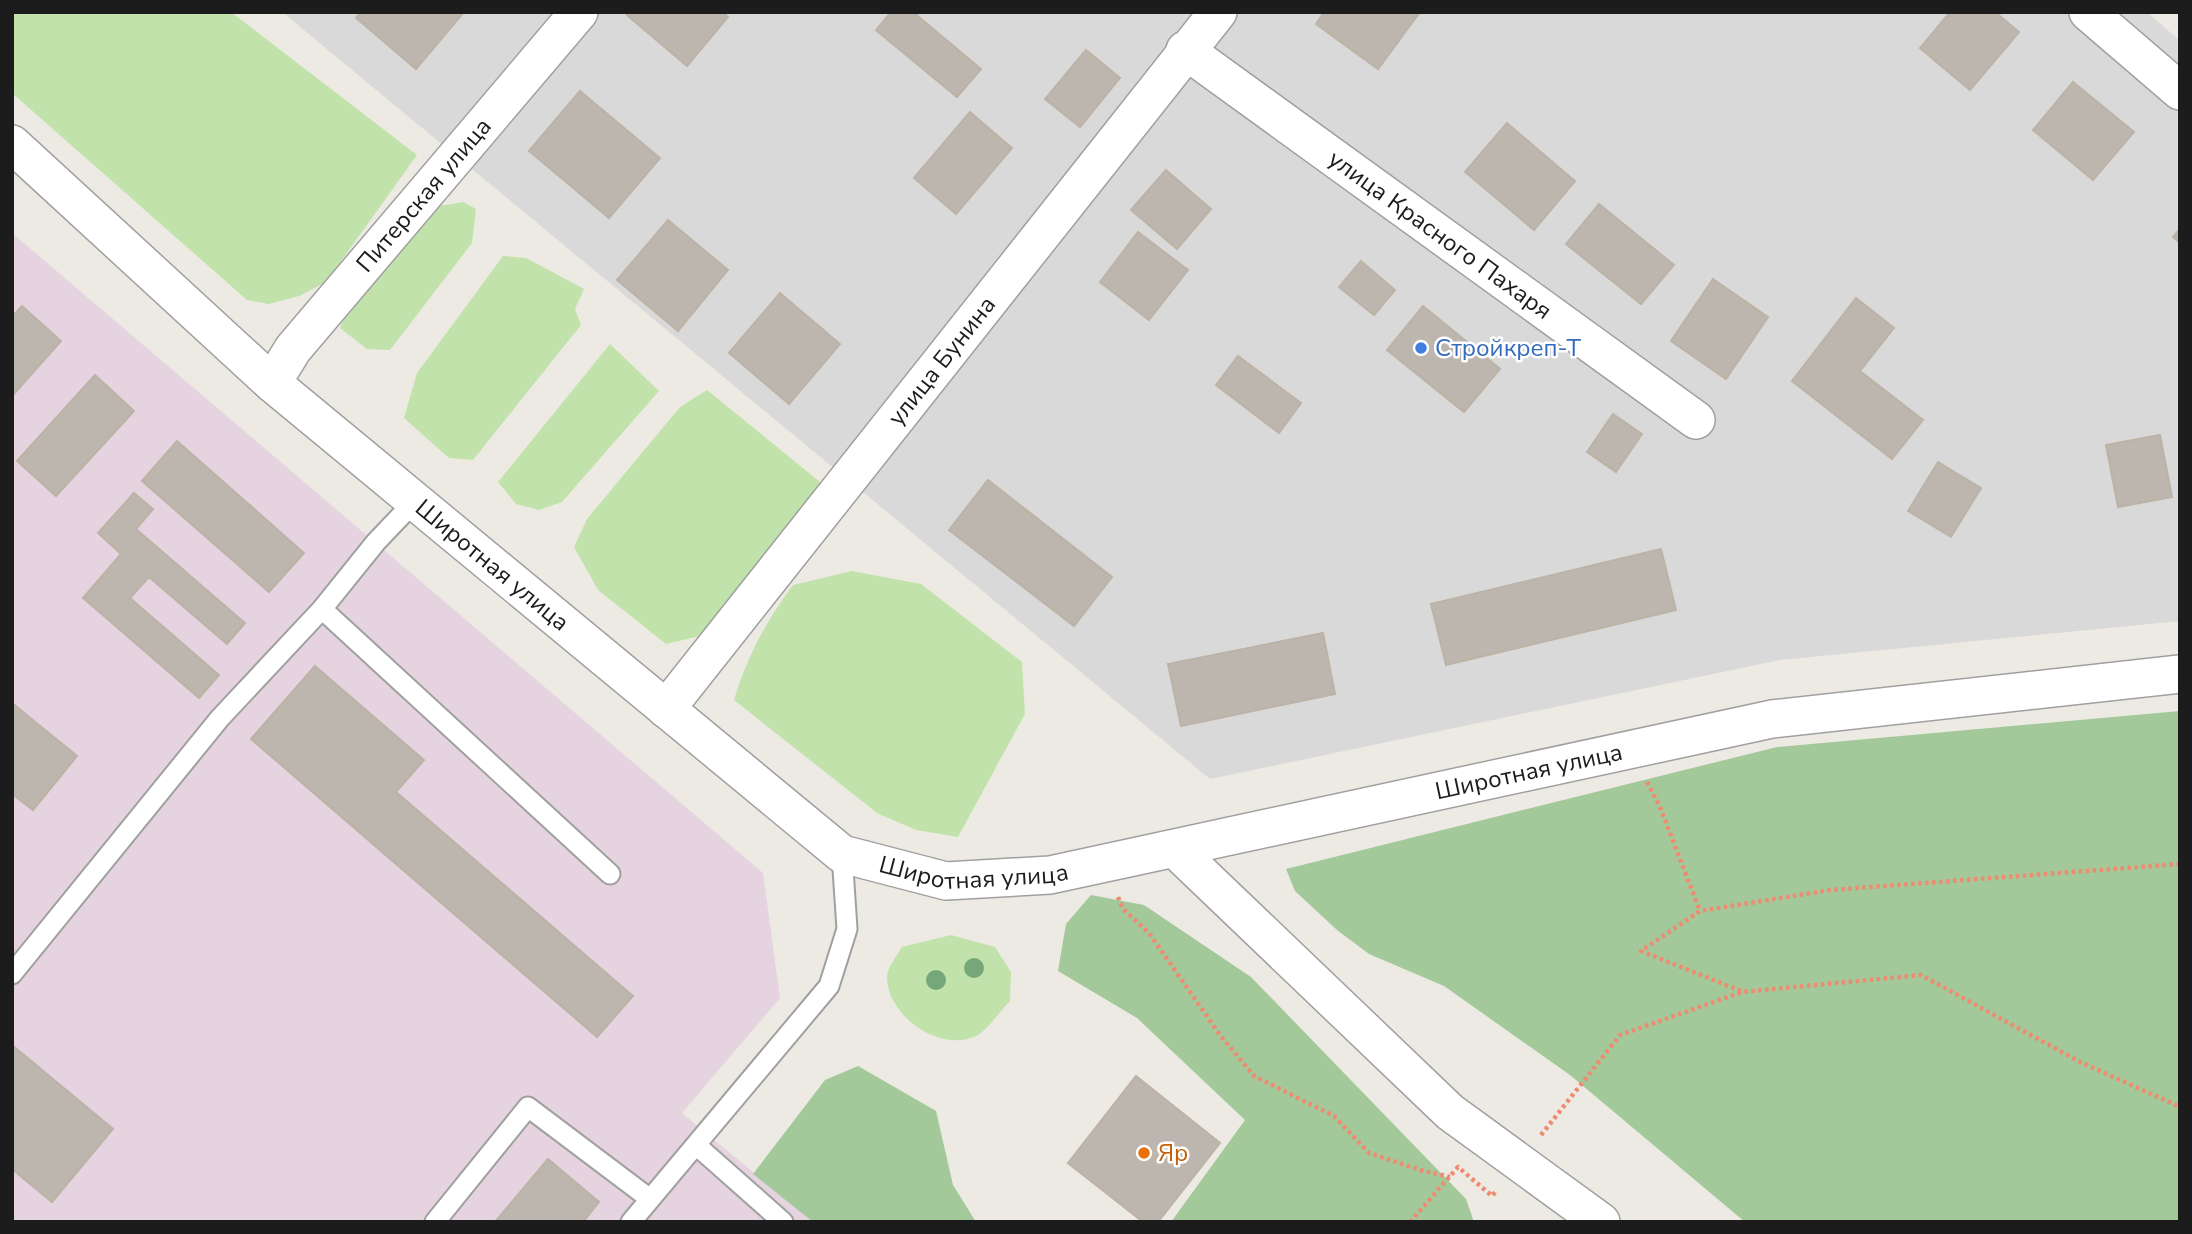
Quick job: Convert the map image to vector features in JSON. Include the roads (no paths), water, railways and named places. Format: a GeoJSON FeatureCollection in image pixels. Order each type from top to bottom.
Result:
{"type":"FeatureCollection","features":[{"type":"Feature","properties":{"kind":"street","name":"Питерская улица"},"geometry":{"type":"LineString","coordinates":[[272,383],[293,349],[579,12]]}},
{"type":"Feature","properties":{"kind":"street","name":"улица Бунина"},"geometry":{"type":"LineString","coordinates":[[666,709],[1217,12]]}},
{"type":"Feature","properties":{"kind":"street"},"geometry":{"type":"LineString","coordinates":[[2088,12],[2180,91]]}},
{"type":"Feature","properties":{"kind":"street","name":"улица Красного Пахаря"},"geometry":{"type":"LineString","coordinates":[[1185,50],[1696,420]]}},
{"type":"Feature","properties":{"kind":"street","name":"Широтная улица"},"geometry":{"type":"LineString","coordinates":[[12,144],[272,383],[842,854],[946,881],[1050,875],[1772,719],[2180,674]]}},
{"type":"Feature","properties":{"kind":"street"},"geometry":{"type":"LineString","coordinates":[[1175,849],[1450,1112],[1601,1222]]}},
{"type":"Feature","properties":{"kind":"lane"},"geometry":{"type":"LineString","coordinates":[[12,974],[220,718],[322,609],[376,542],[415,501]]}},
{"type":"Feature","properties":{"kind":"lane"},"geometry":{"type":"LineString","coordinates":[[322,609],[610,874]]}},
{"type":"Feature","properties":{"kind":"lane"},"geometry":{"type":"LineString","coordinates":[[631,1222],[829,986],[847,929],[842,854]]}},
{"type":"Feature","properties":{"kind":"lane"},"geometry":{"type":"LineString","coordinates":[[435,1222],[528,1107],[650,1199]]}},
{"type":"Feature","properties":{"kind":"lane"},"geometry":{"type":"LineString","coordinates":[[696,1145],[783,1222]]}},
{"type":"Feature","properties":{"kind":"place","name":"Стройкреп-Т"},"geometry":{"type":"Point","coordinates":[1421,348]}},
{"type":"Feature","properties":{"kind":"place","name":"Яр"},"geometry":{"type":"Point","coordinates":[1144,1153]}}]}
